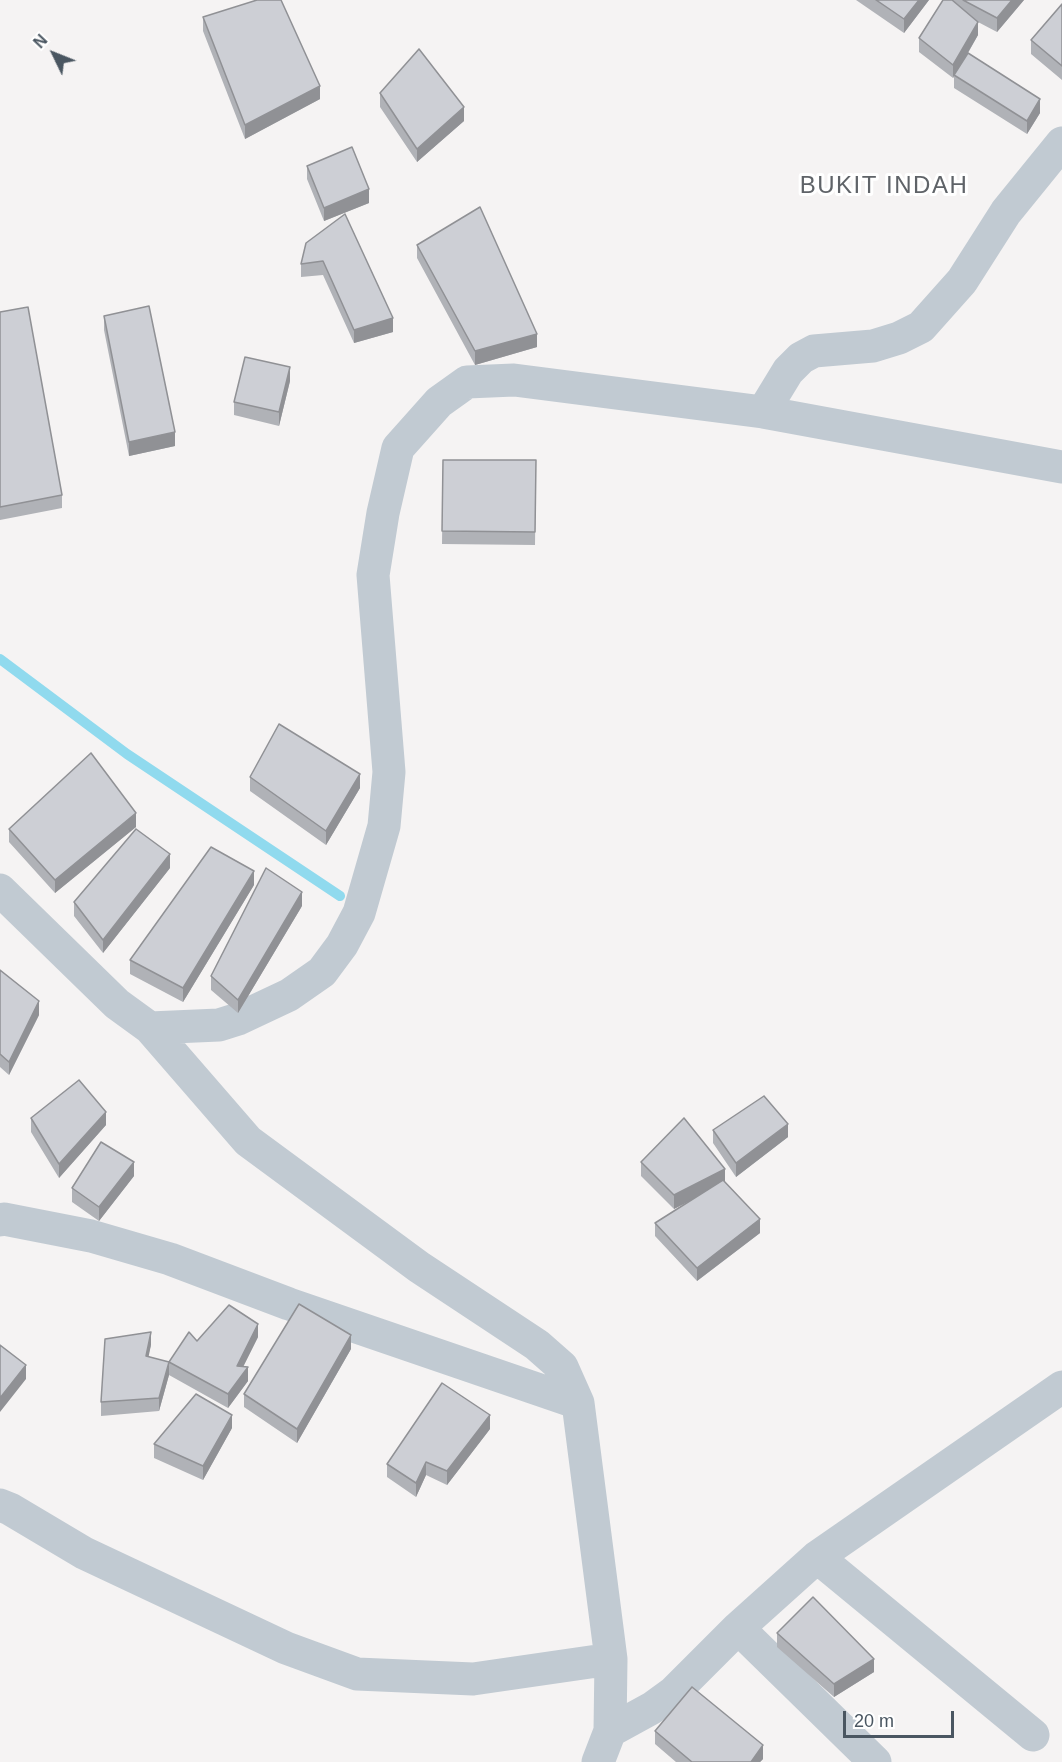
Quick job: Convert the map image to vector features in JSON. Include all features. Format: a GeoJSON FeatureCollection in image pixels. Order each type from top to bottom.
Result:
{"type":"FeatureCollection","features":[{"type":"Feature","properties":{"kind":"street"},"geometry":{"type":"LineString","coordinates":[[763,412],[788,371],[808,354],[814,351],[873,346],[899,338],[921,327],[962,281],[1006,212],[1062,143]]}},
{"type":"Feature","properties":{"kind":"street"},"geometry":{"type":"LineString","coordinates":[[150,1029],[219,1025],[238,1019],[289,995],[322,972],[342,945],[359,913],[384,826],[388,772],[373,575],[383,513],[398,448],[439,402],[467,382],[514,380],[763,412],[1062,467]]}},
{"type":"Feature","properties":{"kind":"street"},"geometry":{"type":"LineString","coordinates":[[0,890],[117,1004],[150,1029],[248,1140],[419,1267],[537,1345],[562,1367],[578,1403],[611,1659],[610,1731],[598,1762]]}},
{"type":"Feature","properties":{"kind":"street"},"geometry":{"type":"LineString","coordinates":[[0,1220],[91,1236],[170,1259],[289,1304],[578,1403]]}},
{"type":"Feature","properties":{"kind":"street"},"geometry":{"type":"LineString","coordinates":[[610,1731],[652,1708],[674,1692],[738,1628],[817,1557],[1062,1388]]}},
{"type":"Feature","properties":{"kind":"street"},"geometry":{"type":"LineString","coordinates":[[0,1505],[84,1553],[286,1648],[357,1674],[473,1679],[611,1659]]}},
{"type":"Feature","properties":{"kind":"street"},"geometry":{"type":"LineString","coordinates":[[817,1557],[1033,1736]]}},
{"type":"Feature","properties":{"kind":"street"},"geometry":{"type":"LineString","coordinates":[[738,1628],[875,1762]]}},
{"type":"Feature","properties":{"kind":"building"},"geometry":{"type":"Polygon","coordinates":[[[257,0],[281,0],[320,86],[245,125],[203,17],[257,0]]]}},
{"type":"Feature","properties":{"kind":"building"},"geometry":{"type":"Polygon","coordinates":[[[876,0],[919,0],[904,19],[876,0]]]}},
{"type":"Feature","properties":{"kind":"building"},"geometry":{"type":"Polygon","coordinates":[[[943,0],[952,0],[978,22],[953,65],[919,38],[943,0]]]}},
{"type":"Feature","properties":{"kind":"building"},"geometry":{"type":"Polygon","coordinates":[[[963,0],[1012,0],[997,18],[963,0]]]}},
{"type":"Feature","properties":{"kind":"building"},"geometry":{"type":"Polygon","coordinates":[[[1062,4],[1062,66],[1031,40],[1062,4]]]}},
{"type":"Feature","properties":{"kind":"building"},"geometry":{"type":"Polygon","coordinates":[[[419,49],[464,107],[417,149],[380,93],[419,49]]]}},
{"type":"Feature","properties":{"kind":"building"},"geometry":{"type":"Polygon","coordinates":[[[968,53],[1040,99],[1027,121],[954,75],[968,53]]]}},
{"type":"Feature","properties":{"kind":"building"},"geometry":{"type":"Polygon","coordinates":[[[352,147],[369,189],[324,208],[307,166],[352,147]]]}},
{"type":"Feature","properties":{"kind":"building"},"geometry":{"type":"Polygon","coordinates":[[[480,207],[537,334],[475,351],[417,245],[480,207]]]}},
{"type":"Feature","properties":{"kind":"building"},"geometry":{"type":"Polygon","coordinates":[[[345,214],[393,318],[354,330],[323,261],[301,264],[306,243],[345,214]]]}},
{"type":"Feature","properties":{"kind":"building"},"geometry":{"type":"Polygon","coordinates":[[[149,306],[175,432],[129,442],[104,316],[149,306]]]}},
{"type":"Feature","properties":{"kind":"building"},"geometry":{"type":"Polygon","coordinates":[[[28,307],[62,495],[0,507],[0,312],[28,307]]]}},
{"type":"Feature","properties":{"kind":"building"},"geometry":{"type":"Polygon","coordinates":[[[245,357],[290,367],[279,412],[234,402],[245,357]]]}},
{"type":"Feature","properties":{"kind":"building"},"geometry":{"type":"Polygon","coordinates":[[[443,460],[536,460],[535,532],[442,531],[443,460]]]}},
{"type":"Feature","properties":{"kind":"building"},"geometry":{"type":"Polygon","coordinates":[[[279,724],[360,774],[326,831],[250,777],[279,724]]]}},
{"type":"Feature","properties":{"kind":"building"},"geometry":{"type":"Polygon","coordinates":[[[91,753],[136,813],[55,880],[9,829],[91,753]]]}},
{"type":"Feature","properties":{"kind":"building"},"geometry":{"type":"Polygon","coordinates":[[[136,829],[170,854],[103,940],[74,902],[136,829]]]}},
{"type":"Feature","properties":{"kind":"building"},"geometry":{"type":"Polygon","coordinates":[[[211,847],[254,871],[183,988],[130,960],[211,847]]]}},
{"type":"Feature","properties":{"kind":"building"},"geometry":{"type":"Polygon","coordinates":[[[266,868],[302,892],[238,1000],[211,976],[266,868]]]}},
{"type":"Feature","properties":{"kind":"building"},"geometry":{"type":"Polygon","coordinates":[[[0,970],[39,1001],[9,1062],[0,1054],[0,970]]]}},
{"type":"Feature","properties":{"kind":"building"},"geometry":{"type":"Polygon","coordinates":[[[79,1080],[106,1112],[59,1164],[31,1118],[79,1080]]]}},
{"type":"Feature","properties":{"kind":"building"},"geometry":{"type":"Polygon","coordinates":[[[764,1096],[788,1124],[736,1163],[713,1130],[764,1096]]]}},
{"type":"Feature","properties":{"kind":"building"},"geometry":{"type":"Polygon","coordinates":[[[684,1118],[725,1169],[674,1195],[641,1162],[684,1118]]]}},
{"type":"Feature","properties":{"kind":"building"},"geometry":{"type":"Polygon","coordinates":[[[101,1142],[134,1162],[99,1207],[72,1188],[101,1142]]]}},
{"type":"Feature","properties":{"kind":"building"},"geometry":{"type":"Polygon","coordinates":[[[723,1180],[760,1219],[697,1268],[655,1223],[723,1180]]]}},
{"type":"Feature","properties":{"kind":"building"},"geometry":{"type":"Polygon","coordinates":[[[299,1304],[351,1335],[297,1429],[244,1394],[299,1304]]]}},
{"type":"Feature","properties":{"kind":"building"},"geometry":{"type":"Polygon","coordinates":[[[229,1305],[258,1324],[237,1366],[248,1367],[228,1394],[169,1362],[189,1332],[197,1341],[229,1305]]]}},
{"type":"Feature","properties":{"kind":"building"},"geometry":{"type":"Polygon","coordinates":[[[151,1332],[146,1356],[169,1362],[159,1398],[101,1402],[105,1339],[151,1332]]]}},
{"type":"Feature","properties":{"kind":"building"},"geometry":{"type":"Polygon","coordinates":[[[0,1345],[26,1365],[0,1398],[0,1345]]]}},
{"type":"Feature","properties":{"kind":"building"},"geometry":{"type":"Polygon","coordinates":[[[442,1383],[490,1415],[447,1471],[426,1462],[416,1483],[387,1464],[442,1383]]]}},
{"type":"Feature","properties":{"kind":"building"},"geometry":{"type":"Polygon","coordinates":[[[196,1394],[232,1415],[203,1466],[154,1444],[196,1394]]]}},
{"type":"Feature","properties":{"kind":"building"},"geometry":{"type":"Polygon","coordinates":[[[813,1597],[874,1659],[834,1684],[777,1633],[813,1597]]]}},
{"type":"Feature","properties":{"kind":"building"},"geometry":{"type":"Polygon","coordinates":[[[692,1687],[763,1745],[751,1762],[692,1762],[655,1731],[692,1687]]]}},
{"type":"Feature","properties":{"kind":"waterway"},"geometry":{"type":"LineString","coordinates":[[0,659],[127,754],[340,896]]}},
{"type":"Feature","properties":{"kind":"district","name":"BUKIT INDAH"},"geometry":{"type":"Point","coordinates":[884,186]}}]}
